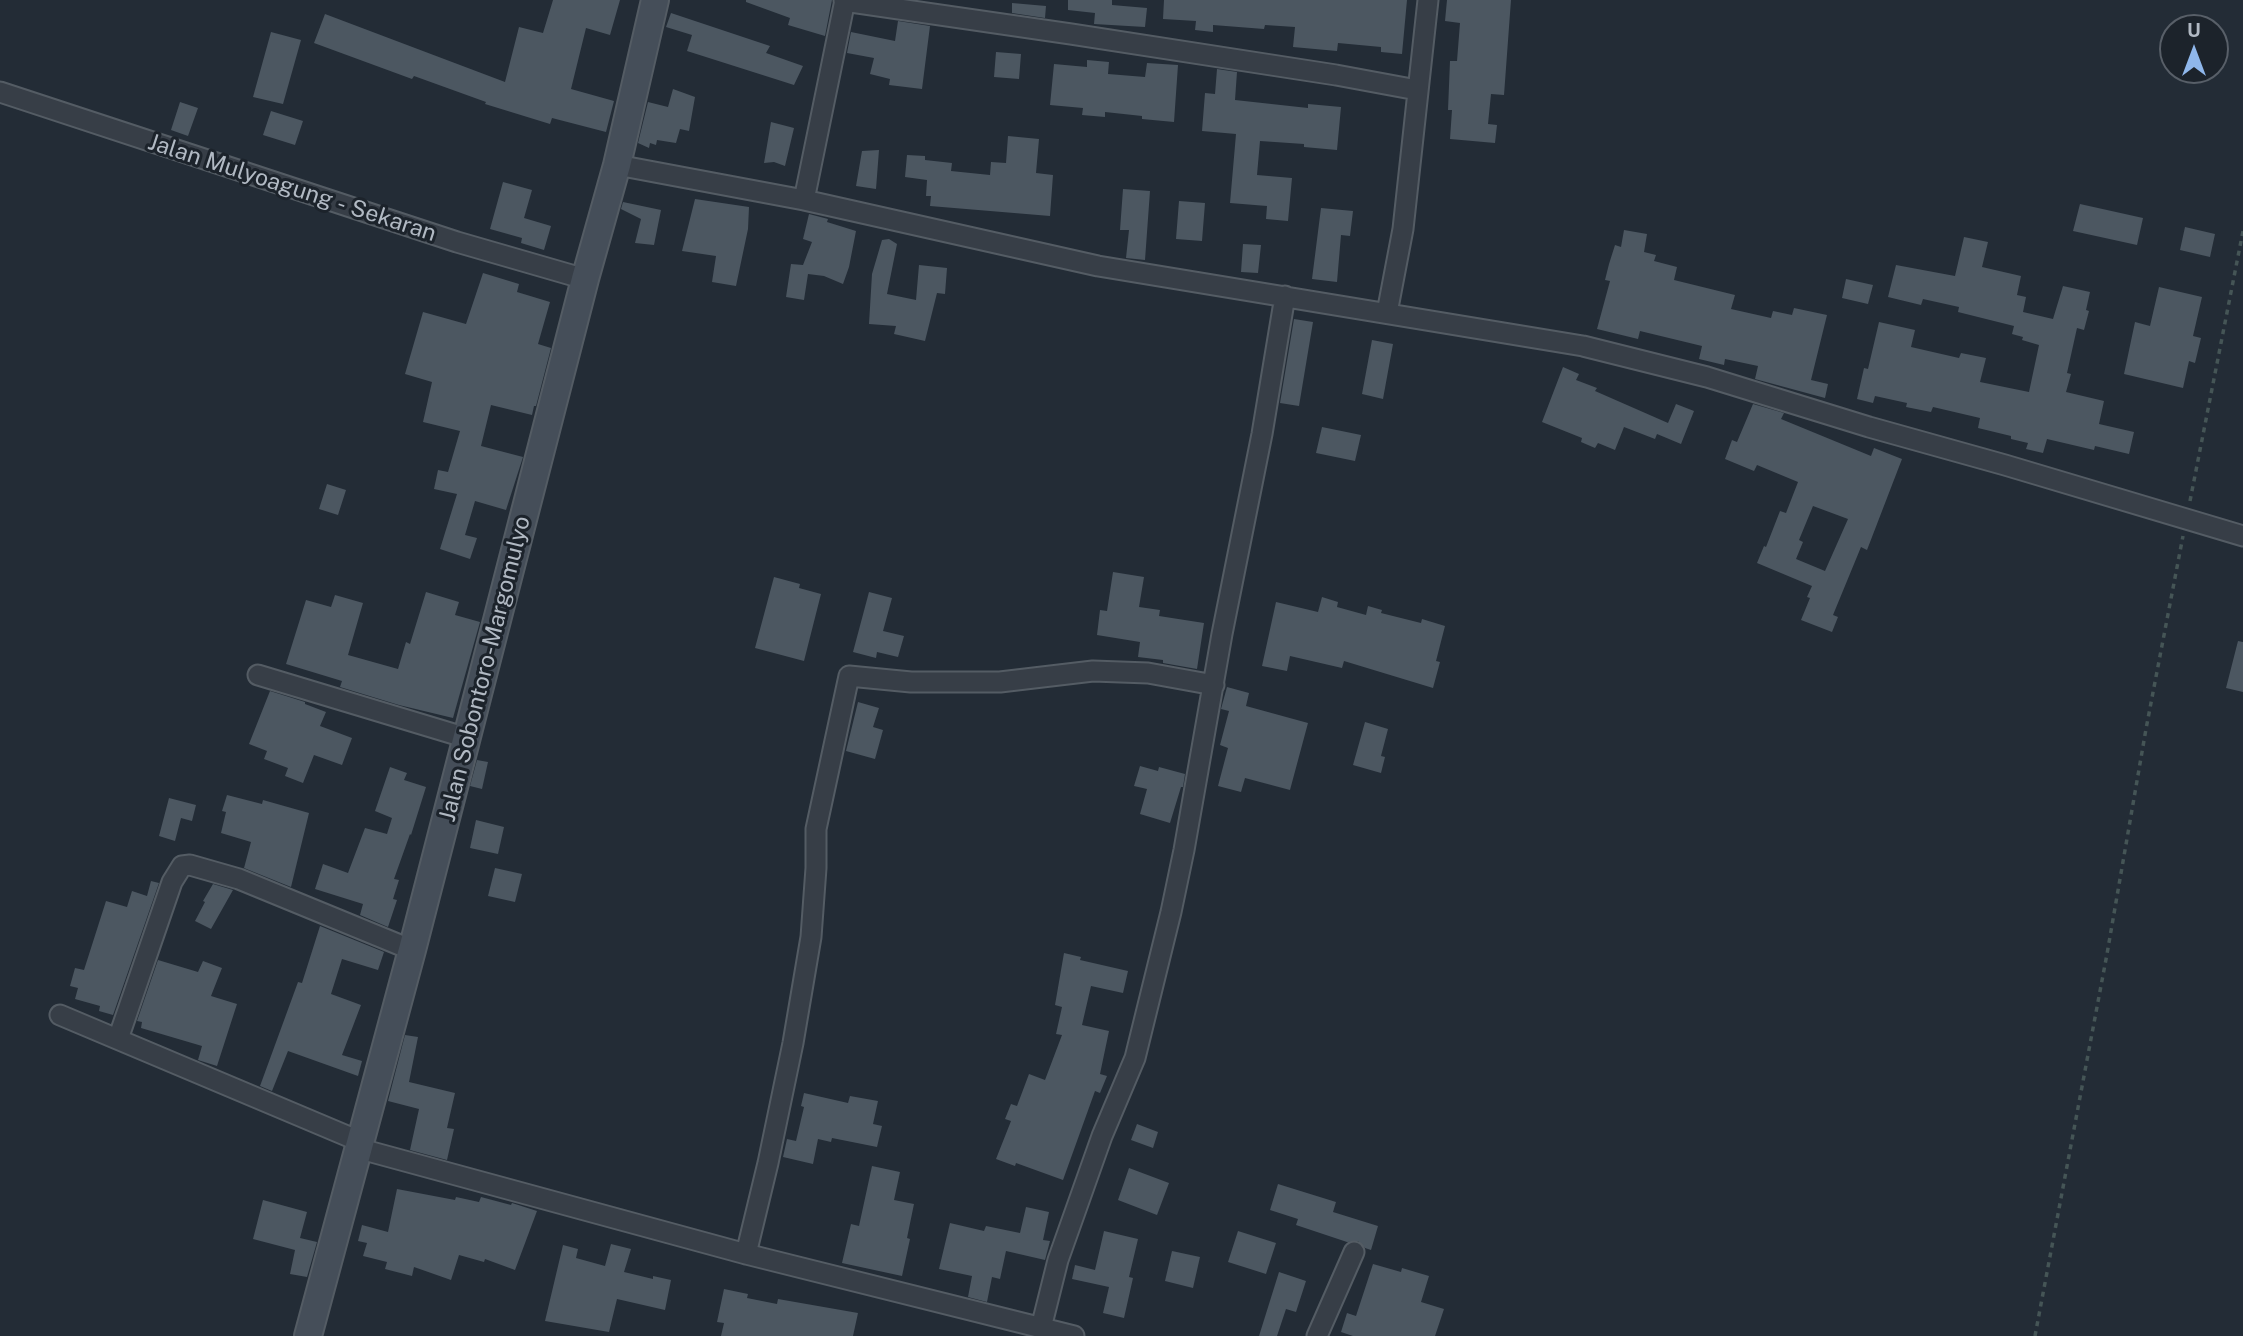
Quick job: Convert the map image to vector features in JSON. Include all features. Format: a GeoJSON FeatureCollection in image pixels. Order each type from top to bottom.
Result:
{"type":"FeatureCollection","features":[{"type":"Feature","properties":{"kind":"street","name":"Jalan Sobontoro-Margomulyo"},"geometry":{"type":"LineString","coordinates":[[308,1336],[412,950],[617,164],[656,0]]}},
{"type":"Feature","properties":{"kind":"street"},"geometry":{"type":"LineString","coordinates":[[1387,313],[1403,229],[1428,0]]}},
{"type":"Feature","properties":{"kind":"street"},"geometry":{"type":"LineString","coordinates":[[804,200],[845,1],[1336,75],[1417,90]]}},
{"type":"Feature","properties":{"kind":"street","name":"Jalan Mulyoagung - Sekaran"},"geometry":{"type":"LineString","coordinates":[[0,92],[457,242],[585,279]]}},
{"type":"Feature","properties":{"kind":"street"},"geometry":{"type":"LineString","coordinates":[[617,164],[804,200],[1098,266],[1583,346],[1707,377],[2243,536]]}},
{"type":"Feature","properties":{"kind":"street"},"geometry":{"type":"LineString","coordinates":[[1041,1328],[1058,1260],[1102,1136],[1135,1058],[1179,875],[1222,634],[1262,434],[1285,296]]}},
{"type":"Feature","properties":{"kind":"street"},"geometry":{"type":"LineString","coordinates":[[746,1254],[795,1030],[811,937],[817,868],[816,829],[849,676],[911,682],[1000,682],[1093,671],[1148,673],[1214,685]]}},
{"type":"Feature","properties":{"kind":"street"},"geometry":{"type":"LineString","coordinates":[[258,675],[467,738]]}},
{"type":"Feature","properties":{"kind":"street"},"geometry":{"type":"LineString","coordinates":[[118,1039],[172,882],[182,866],[190,865],[239,879],[412,950]]}},
{"type":"Feature","properties":{"kind":"street"},"geometry":{"type":"LineString","coordinates":[[60,1015],[358,1145],[746,1254],[1074,1336]]}},
{"type":"Feature","properties":{"kind":"street"},"geometry":{"type":"LineString","coordinates":[[1317,1336],[1354,1252]]}},
{"type":"Feature","properties":{"kind":"path"},"geometry":{"type":"LineString","coordinates":[[2035,1336],[2194,522],[2243,231]]}},
{"type":"Feature","properties":{"kind":"building"},"geometry":{"type":"Polygon","coordinates":[[[553,0],[620,0],[610,35],[586,28],[571,89],[614,101],[606,132],[552,118],[550,124],[485,104],[486,102],[414,76],[412,79],[314,43],[325,14],[505,82],[519,27],[543,33],[553,0]]]}},
{"type":"Feature","properties":{"kind":"building"},"geometry":{"type":"Polygon","coordinates":[[[746,0],[832,0],[825,36],[788,25],[790,18],[746,0]]]}},
{"type":"Feature","properties":{"kind":"building"},"geometry":{"type":"Polygon","coordinates":[[[1068,0],[1112,0],[1112,5],[1147,8],[1145,27],[1094,24],[1095,13],[1068,10],[1068,0]]]}},
{"type":"Feature","properties":{"kind":"building"},"geometry":{"type":"Polygon","coordinates":[[[1164,0],[1407,0],[1402,54],[1381,52],[1381,47],[1338,43],[1337,51],[1293,47],[1295,27],[1265,25],[1264,29],[1213,25],[1213,32],[1195,30],[1196,21],[1163,19],[1164,0]]]}},
{"type":"Feature","properties":{"kind":"building"},"geometry":{"type":"Polygon","coordinates":[[[1447,0],[1511,0],[1504,95],[1491,94],[1488,124],[1497,125],[1495,143],[1450,139],[1450,61],[1457,61],[1460,23],[1445,21],[1447,0]]]}},
{"type":"Feature","properties":{"kind":"building"},"geometry":{"type":"Polygon","coordinates":[[[1012,3],[1046,6],[1045,18],[1012,13],[1012,3]]]}},
{"type":"Feature","properties":{"kind":"building"},"geometry":{"type":"Polygon","coordinates":[[[671,13],[770,46],[766,53],[803,66],[794,85],[687,51],[692,35],[666,27],[671,13]]]}},
{"type":"Feature","properties":{"kind":"building"},"geometry":{"type":"Polygon","coordinates":[[[898,21],[930,26],[922,89],[889,85],[890,79],[870,74],[874,58],[847,53],[851,32],[895,41],[898,21]]]}},
{"type":"Feature","properties":{"kind":"building"},"geometry":{"type":"Polygon","coordinates":[[[271,32],[301,40],[283,104],[253,97],[271,32]]]}},
{"type":"Feature","properties":{"kind":"building"},"geometry":{"type":"Polygon","coordinates":[[[996,52],[1021,54],[1019,79],[994,77],[996,52]]]}},
{"type":"Feature","properties":{"kind":"building"},"geometry":{"type":"Polygon","coordinates":[[[1087,60],[1109,62],[1108,74],[1145,77],[1147,63],[1178,65],[1174,122],[1105,112],[1105,117],[1082,115],[1083,108],[1050,105],[1054,64],[1087,67],[1087,60]]]}},
{"type":"Feature","properties":{"kind":"building"},"geometry":{"type":"Polygon","coordinates":[[[1217,69],[1237,72],[1235,100],[1308,108],[1308,104],[1341,107],[1337,150],[1304,147],[1304,144],[1260,141],[1257,175],[1292,178],[1288,221],[1266,219],[1267,206],[1230,203],[1236,134],[1202,131],[1205,93],[1215,94],[1217,69]]]}},
{"type":"Feature","properties":{"kind":"building"},"geometry":{"type":"Polygon","coordinates":[[[673,89],[695,97],[689,131],[680,129],[676,143],[657,140],[656,145],[650,143],[649,148],[638,143],[648,102],[668,107],[673,89]]]}},
{"type":"Feature","properties":{"kind":"building"},"geometry":{"type":"Polygon","coordinates":[[[180,102],[198,108],[188,136],[171,130],[180,102]]]}},
{"type":"Feature","properties":{"kind":"building"},"geometry":{"type":"Polygon","coordinates":[[[271,111],[303,121],[295,145],[263,135],[271,111]]]}},
{"type":"Feature","properties":{"kind":"building"},"geometry":{"type":"Polygon","coordinates":[[[771,122],[794,128],[785,166],[774,162],[764,163],[771,122]]]}},
{"type":"Feature","properties":{"kind":"building"},"geometry":{"type":"Polygon","coordinates":[[[1008,136],[1039,139],[1036,173],[1053,175],[1050,216],[930,206],[931,196],[926,196],[927,180],[905,177],[907,155],[925,156],[925,160],[952,163],[951,171],[990,175],[991,162],[1006,163],[1008,136]]]}},
{"type":"Feature","properties":{"kind":"building"},"geometry":{"type":"Polygon","coordinates":[[[879,150],[876,189],[856,186],[862,151],[879,150]]]}},
{"type":"Feature","properties":{"kind":"building"},"geometry":{"type":"Polygon","coordinates":[[[503,182],[532,190],[524,218],[551,226],[544,250],[521,243],[522,238],[490,229],[503,182]]]}},
{"type":"Feature","properties":{"kind":"building"},"geometry":{"type":"Polygon","coordinates":[[[1123,189],[1150,191],[1145,260],[1126,258],[1129,230],[1120,230],[1123,189]]]}},
{"type":"Feature","properties":{"kind":"building"},"geometry":{"type":"Polygon","coordinates":[[[695,199],[749,207],[748,229],[736,286],[712,282],[716,256],[682,251],[695,199]]]}},
{"type":"Feature","properties":{"kind":"building"},"geometry":{"type":"Polygon","coordinates":[[[1179,201],[1205,203],[1202,241],[1176,239],[1179,201]]]}},
{"type":"Feature","properties":{"kind":"building"},"geometry":{"type":"Polygon","coordinates":[[[623,202],[661,210],[654,245],[635,243],[641,219],[621,209],[623,202]]]}},
{"type":"Feature","properties":{"kind":"building"},"geometry":{"type":"Polygon","coordinates":[[[2080,204],[2143,218],[2137,245],[2073,231],[2080,204]]]}},
{"type":"Feature","properties":{"kind":"building"},"geometry":{"type":"Polygon","coordinates":[[[1321,208],[1353,211],[1350,236],[1341,235],[1337,282],[1312,279],[1321,208]]]}},
{"type":"Feature","properties":{"kind":"building"},"geometry":{"type":"Polygon","coordinates":[[[809,214],[856,231],[843,284],[824,276],[808,274],[804,300],[786,297],[791,264],[803,265],[812,242],[803,239],[809,214]]]}},
{"type":"Feature","properties":{"kind":"building"},"geometry":{"type":"Polygon","coordinates":[[[2185,227],[2215,234],[2210,257],[2180,250],[2185,227]]]}},
{"type":"Feature","properties":{"kind":"building"},"geometry":{"type":"Polygon","coordinates":[[[1624,230],[1647,234],[1644,252],[1656,255],[1654,261],[1677,267],[1674,280],[1735,295],[1731,309],[1771,318],[1773,311],[1792,315],[1794,308],[1827,315],[1811,380],[1828,384],[1825,398],[1755,379],[1758,366],[1725,359],[1724,365],[1699,359],[1702,346],[1640,331],[1638,339],[1597,329],[1610,281],[1605,280],[1609,264],[1615,245],[1621,247],[1624,230]]]}},
{"type":"Feature","properties":{"kind":"building"},"geometry":{"type":"Polygon","coordinates":[[[1964,237],[1988,242],[1982,267],[2021,276],[2017,295],[2026,297],[2023,312],[2053,319],[2063,286],[2090,292],[2084,330],[2077,328],[2067,373],[2071,374],[2066,392],[2104,401],[2099,424],[2134,432],[2129,454],[2095,446],[2094,450],[2047,439],[2043,453],[2026,449],[2028,443],[2011,439],[2011,436],[1978,428],[1980,418],[1933,407],[1931,412],[1906,407],[1907,403],[1875,396],[1873,403],[1857,399],[1864,368],[1868,369],[1879,322],[1915,330],[1911,347],[1959,358],[1961,353],[1986,358],[1980,382],[2029,392],[2039,345],[2012,334],[2014,326],[1958,312],[1959,307],[1923,299],[1921,305],[1888,297],[1896,265],[1955,276],[1964,237]]]}},
{"type":"Feature","properties":{"kind":"building"},"geometry":{"type":"Polygon","coordinates":[[[889,239],[897,244],[887,294],[916,300],[919,265],[947,268],[945,294],[937,293],[925,341],[894,334],[896,326],[869,324],[872,274],[882,240],[889,239]]]}},
{"type":"Feature","properties":{"kind":"building"},"geometry":{"type":"Polygon","coordinates":[[[1243,244],[1261,245],[1258,273],[1241,272],[1243,244]]]}},
{"type":"Feature","properties":{"kind":"building"},"geometry":{"type":"Polygon","coordinates":[[[483,273],[519,284],[517,292],[550,302],[538,344],[551,348],[532,415],[491,405],[481,446],[523,457],[506,510],[475,501],[465,535],[477,538],[470,559],[440,549],[457,494],[434,489],[438,470],[448,472],[460,431],[423,422],[432,382],[405,374],[423,312],[466,324],[483,273]]]}},
{"type":"Feature","properties":{"kind":"building"},"geometry":{"type":"Polygon","coordinates":[[[1846,279],[1873,285],[1868,304],[1842,298],[1846,279]]]}},
{"type":"Feature","properties":{"kind":"building"},"geometry":{"type":"Polygon","coordinates":[[[2159,287],[2202,297],[2193,336],[2201,338],[2195,363],[2189,361],[2183,388],[2124,374],[2135,322],[2150,326],[2159,287]]]}},
{"type":"Feature","properties":{"kind":"building"},"geometry":{"type":"Polygon","coordinates":[[[1294,319],[1313,322],[1299,406],[1280,403],[1294,319]]]}},
{"type":"Feature","properties":{"kind":"building"},"geometry":{"type":"Polygon","coordinates":[[[1372,340],[1393,344],[1383,399],[1362,394],[1372,340]]]}},
{"type":"Feature","properties":{"kind":"building"},"geometry":{"type":"Polygon","coordinates":[[[1563,367],[1579,374],[1576,380],[1597,388],[1595,391],[1668,423],[1676,404],[1694,411],[1681,444],[1657,434],[1655,439],[1624,427],[1615,450],[1598,443],[1595,448],[1581,442],[1582,438],[1542,422],[1563,367]]]}},
{"type":"Feature","properties":{"kind":"building"},"geometry":{"type":"Polygon","coordinates":[[[1753,404],[1784,413],[1781,419],[1871,456],[1874,448],[1902,459],[1867,550],[1861,547],[1833,615],[1838,617],[1832,632],[1801,620],[1812,586],[1757,563],[1780,511],[1786,513],[1798,482],[1757,465],[1754,471],[1725,459],[1732,440],[1737,442],[1753,404]],[[1813,506],[1799,540],[1803,542],[1796,559],[1825,571],[1848,519],[1813,506]]]}},
{"type":"Feature","properties":{"kind":"building"},"geometry":{"type":"Polygon","coordinates":[[[1322,427],[1361,435],[1355,461],[1316,453],[1322,427]]]}},
{"type":"Feature","properties":{"kind":"building"},"geometry":{"type":"Polygon","coordinates":[[[327,484],[346,490],[338,515],[319,509],[327,484]]]}},
{"type":"Feature","properties":{"kind":"building"},"geometry":{"type":"Polygon","coordinates":[[[1113,572],[1144,577],[1139,607],[1160,610],[1159,616],[1204,623],[1197,669],[1138,657],[1140,642],[1097,635],[1100,610],[1107,611],[1113,572]]]}},
{"type":"Feature","properties":{"kind":"building"},"geometry":{"type":"Polygon","coordinates":[[[774,577],[800,584],[799,588],[821,594],[804,661],[755,648],[774,577]]]}},
{"type":"Feature","properties":{"kind":"building"},"geometry":{"type":"Polygon","coordinates":[[[426,592],[459,602],[455,615],[480,622],[453,718],[340,687],[342,681],[286,664],[306,600],[331,607],[335,595],[363,603],[348,655],[398,669],[406,642],[410,644],[426,592]]]}},
{"type":"Feature","properties":{"kind":"building"},"geometry":{"type":"Polygon","coordinates":[[[869,592],[892,598],[883,631],[904,636],[898,657],[877,652],[876,658],[853,652],[869,592]]]}},
{"type":"Feature","properties":{"kind":"building"},"geometry":{"type":"Polygon","coordinates":[[[1322,597],[1338,602],[1337,607],[1366,615],[1368,606],[1382,610],[1381,613],[1421,623],[1422,619],[1445,626],[1436,661],[1440,662],[1433,688],[1344,661],[1342,668],[1290,656],[1287,671],[1262,666],[1276,602],[1318,612],[1322,597]]]}},
{"type":"Feature","properties":{"kind":"building"},"geometry":{"type":"Polygon","coordinates":[[[2238,641],[2243,642],[2243,692],[2226,688],[2238,641]]]}},
{"type":"Feature","properties":{"kind":"building"},"geometry":{"type":"Polygon","coordinates":[[[1227,687],[1249,693],[1246,706],[1308,723],[1290,790],[1245,778],[1241,792],[1218,786],[1228,748],[1220,745],[1229,711],[1221,709],[1227,687]]]}},
{"type":"Feature","properties":{"kind":"building"},"geometry":{"type":"Polygon","coordinates":[[[270,691],[326,712],[320,726],[352,738],[342,765],[314,755],[303,783],[285,776],[288,768],[264,759],[267,751],[249,744],[270,691]]]}},
{"type":"Feature","properties":{"kind":"building"},"geometry":{"type":"Polygon","coordinates":[[[858,702],[879,708],[873,727],[883,730],[875,759],[846,751],[858,702]]]}},
{"type":"Feature","properties":{"kind":"building"},"geometry":{"type":"Polygon","coordinates":[[[1365,722],[1388,729],[1381,756],[1385,757],[1381,773],[1353,765],[1365,722]]]}},
{"type":"Feature","properties":{"kind":"building"},"geometry":{"type":"Polygon","coordinates":[[[477,760],[488,762],[482,789],[470,786],[477,760]]]}},
{"type":"Feature","properties":{"kind":"building"},"geometry":{"type":"Polygon","coordinates":[[[1140,766],[1158,771],[1159,767],[1185,774],[1170,823],[1140,814],[1147,789],[1134,786],[1140,766]]]}},
{"type":"Feature","properties":{"kind":"building"},"geometry":{"type":"Polygon","coordinates":[[[390,767],[407,773],[404,780],[426,787],[394,879],[399,880],[393,899],[397,900],[388,927],[360,915],[363,904],[315,889],[323,864],[348,873],[365,828],[387,834],[392,818],[375,811],[390,767]]]}},
{"type":"Feature","properties":{"kind":"building"},"geometry":{"type":"Polygon","coordinates":[[[227,795],[262,804],[263,800],[309,813],[291,887],[244,868],[251,842],[221,833],[226,812],[222,811],[227,795]]]}},
{"type":"Feature","properties":{"kind":"building"},"geometry":{"type":"Polygon","coordinates":[[[169,798],[196,805],[192,821],[181,818],[175,841],[159,836],[169,798]]]}},
{"type":"Feature","properties":{"kind":"building"},"geometry":{"type":"Polygon","coordinates":[[[476,820],[504,827],[498,854],[470,848],[476,820]]]}},
{"type":"Feature","properties":{"kind":"building"},"geometry":{"type":"Polygon","coordinates":[[[495,868],[522,874],[515,902],[488,896],[495,868]]]}},
{"type":"Feature","properties":{"kind":"building"},"geometry":{"type":"Polygon","coordinates":[[[151,881],[159,883],[113,1015],[99,1011],[100,1006],[75,999],[78,988],[70,986],[75,968],[84,970],[106,901],[127,907],[132,891],[147,896],[151,881]]]}},
{"type":"Feature","properties":{"kind":"building"},"geometry":{"type":"Polygon","coordinates":[[[213,884],[233,890],[211,929],[195,921],[213,884]]]}},
{"type":"Feature","properties":{"kind":"building"},"geometry":{"type":"Polygon","coordinates":[[[320,926],[384,952],[378,970],[342,959],[331,994],[361,1005],[342,1055],[362,1061],[358,1076],[288,1051],[272,1091],[260,1086],[298,982],[302,983],[320,926]]]}},
{"type":"Feature","properties":{"kind":"building"},"geometry":{"type":"Polygon","coordinates":[[[1064,953],[1081,957],[1080,960],[1128,971],[1123,993],[1091,986],[1082,1025],[1109,1031],[1100,1074],[1107,1076],[1100,1093],[1095,1091],[1063,1180],[1016,1163],[1015,1166],[996,1159],[1011,1121],[1005,1119],[1011,1104],[1017,1106],[1029,1074],[1045,1080],[1062,1035],[1056,1034],[1062,1007],[1055,1005],[1064,953]]]}},
{"type":"Feature","properties":{"kind":"building"},"geometry":{"type":"Polygon","coordinates":[[[158,960],[198,972],[203,961],[222,968],[211,996],[237,1004],[217,1066],[198,1060],[202,1046],[141,1028],[142,1022],[137,1021],[158,960]]]}},
{"type":"Feature","properties":{"kind":"building"},"geometry":{"type":"Polygon","coordinates":[[[405,1035],[418,1037],[409,1082],[455,1093],[447,1128],[454,1129],[447,1160],[410,1150],[419,1109],[388,1101],[405,1035]]]}},
{"type":"Feature","properties":{"kind":"building"},"geometry":{"type":"Polygon","coordinates":[[[804,1093],[848,1103],[850,1096],[878,1101],[873,1124],[882,1126],[877,1147],[832,1138],[831,1142],[818,1139],[813,1164],[783,1157],[787,1139],[796,1141],[804,1107],[801,1106],[804,1093]]]}},
{"type":"Feature","properties":{"kind":"building"},"geometry":{"type":"Polygon","coordinates":[[[1137,1124],[1158,1132],[1153,1148],[1131,1140],[1137,1124]]]}},
{"type":"Feature","properties":{"kind":"building"},"geometry":{"type":"Polygon","coordinates":[[[872,1166],[900,1172],[894,1200],[914,1204],[902,1276],[842,1263],[851,1224],[859,1226],[872,1166]]]}},
{"type":"Feature","properties":{"kind":"building"},"geometry":{"type":"Polygon","coordinates":[[[1129,1168],[1169,1183],[1157,1215],[1118,1200],[1129,1168]]]}},
{"type":"Feature","properties":{"kind":"building"},"geometry":{"type":"Polygon","coordinates":[[[1278,1184],[1336,1202],[1333,1212],[1378,1226],[1371,1250],[1358,1241],[1347,1242],[1296,1225],[1298,1219],[1270,1210],[1278,1184]]]}},
{"type":"Feature","properties":{"kind":"building"},"geometry":{"type":"Polygon","coordinates":[[[397,1189],[455,1200],[456,1197],[479,1202],[481,1197],[537,1211],[515,1270],[485,1259],[484,1262],[459,1255],[451,1280],[414,1267],[412,1276],[385,1269],[387,1262],[363,1256],[367,1243],[358,1241],[362,1225],[388,1232],[397,1189]]]}},
{"type":"Feature","properties":{"kind":"building"},"geometry":{"type":"Polygon","coordinates":[[[263,1200],[307,1212],[300,1238],[317,1242],[307,1277],[290,1274],[295,1250],[253,1239],[263,1200]]]}},
{"type":"Feature","properties":{"kind":"building"},"geometry":{"type":"Polygon","coordinates":[[[1026,1207],[1049,1212],[1043,1240],[1050,1241],[1045,1260],[1006,1251],[1000,1279],[992,1277],[987,1302],[968,1297],[972,1276],[939,1269],[950,1223],[984,1231],[986,1226],[1020,1233],[1026,1207]]]}},
{"type":"Feature","properties":{"kind":"building"},"geometry":{"type":"Polygon","coordinates":[[[1104,1231],[1138,1239],[1129,1277],[1133,1278],[1124,1318],[1103,1313],[1109,1287],[1072,1279],[1075,1265],[1095,1270],[1104,1231]]]}},
{"type":"Feature","properties":{"kind":"building"},"geometry":{"type":"Polygon","coordinates":[[[1238,1231],[1276,1243],[1266,1274],[1228,1262],[1238,1231]]]}},
{"type":"Feature","properties":{"kind":"building"},"geometry":{"type":"Polygon","coordinates":[[[611,1244],[631,1249],[624,1272],[671,1280],[665,1310],[617,1299],[609,1332],[545,1321],[563,1245],[578,1249],[576,1258],[605,1266],[611,1244]]]}},
{"type":"Feature","properties":{"kind":"building"},"geometry":{"type":"Polygon","coordinates":[[[1172,1251],[1200,1257],[1193,1288],[1165,1281],[1172,1251]]]}},
{"type":"Feature","properties":{"kind":"building"},"geometry":{"type":"Polygon","coordinates":[[[1373,1264],[1401,1272],[1402,1268],[1429,1276],[1421,1302],[1444,1309],[1435,1336],[1353,1336],[1341,1332],[1347,1313],[1356,1316],[1373,1264]]]}},
{"type":"Feature","properties":{"kind":"building"},"geometry":{"type":"Polygon","coordinates":[[[1279,1272],[1306,1281],[1296,1312],[1286,1309],[1277,1336],[1259,1336],[1279,1272]]]}},
{"type":"Feature","properties":{"kind":"building"},"geometry":{"type":"Polygon","coordinates":[[[724,1289],[748,1294],[747,1298],[777,1304],[778,1299],[858,1313],[853,1336],[721,1336],[724,1323],[717,1322],[724,1289]]]}}]}
